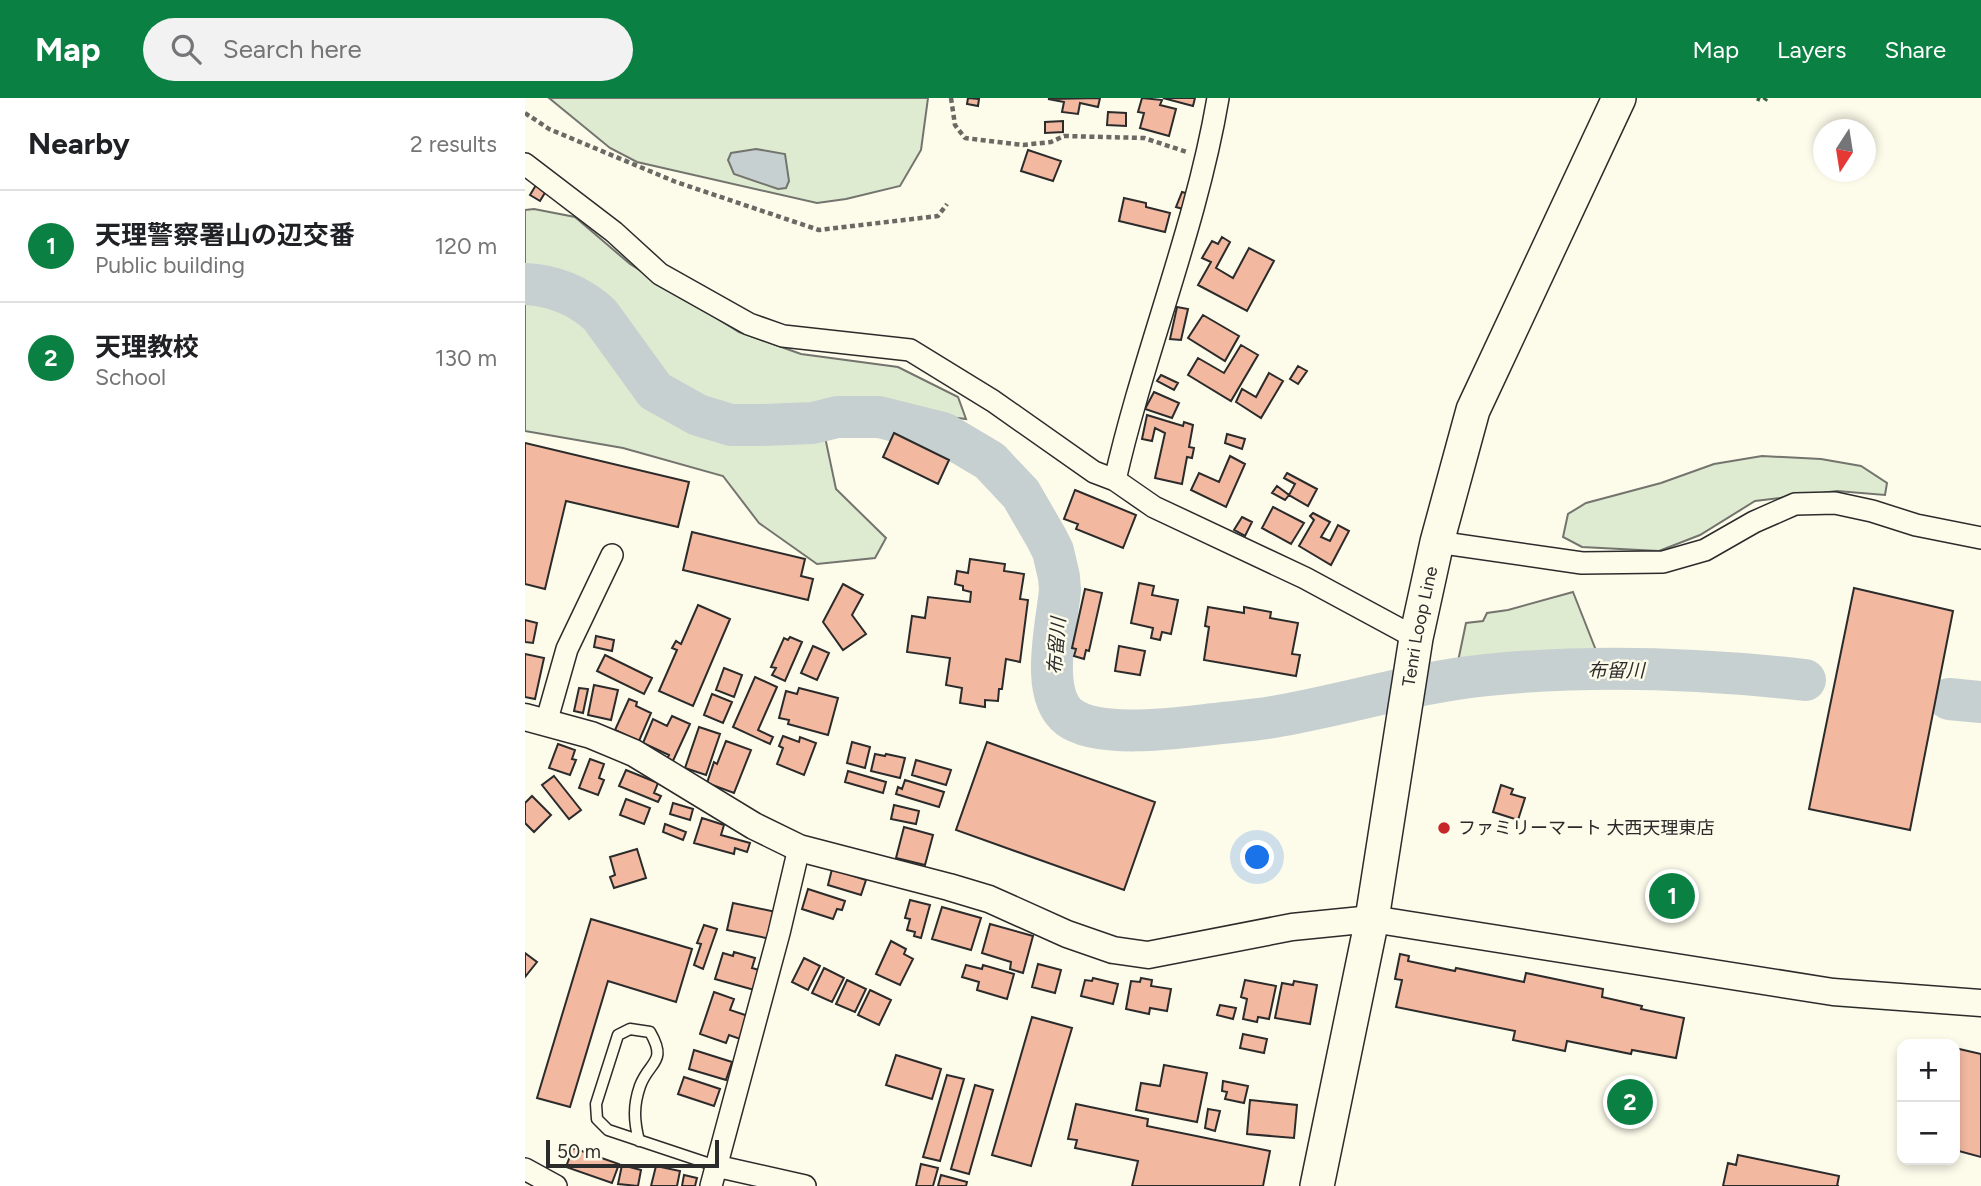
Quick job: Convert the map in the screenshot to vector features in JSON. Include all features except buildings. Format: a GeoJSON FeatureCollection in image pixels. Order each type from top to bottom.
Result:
{"type":"FeatureCollection","features":[{"type":"Feature","properties":{"kind":"main road","name":"Tenri Loop Line"},"geometry":{"type":"LineString","coordinates":[[1317,1186],[1373,919],[1414,651],[1437,542],[1473,410],[1619,98]]}},
{"type":"Feature","properties":{"kind":"street"},"geometry":{"type":"LineString","coordinates":[[1115,480],[1148,357],[1209,153],[1218,98]]}},
{"type":"Feature","properties":{"kind":"street"},"geometry":{"type":"LineString","coordinates":[[525,163],[614,232],[660,274],[748,324],[783,336],[910,349],[992,401],[1094,472],[1115,480],[1154,506],[1305,578],[1414,651]]}},
{"type":"Feature","properties":{"kind":"street"},"geometry":{"type":"LineString","coordinates":[[1437,542],[1582,564],[1663,562],[1705,550],[1754,522],[1795,504],[1835,503],[1916,525],[1981,538]]}},
{"type":"Feature","properties":{"kind":"street"},"geometry":{"type":"LineString","coordinates":[[612,555],[535,720],[591,735],[635,753],[754,826],[799,848],[989,899],[1112,950],[1148,954],[1292,927],[1373,919],[1833,992],[1981,1003]]}},
{"type":"Feature","properties":{"kind":"street"},"geometry":{"type":"LineString","coordinates":[[799,848],[779,933],[713,1176],[805,1186]]}},
{"type":"Feature","properties":{"kind":"street"},"geometry":{"type":"LineString","coordinates":[[525,1169],[556,1186]]}},
{"type":"Feature","properties":{"kind":"lane"},"geometry":{"type":"LineString","coordinates":[[639,1141],[633,1119],[635,1108],[640,1085],[656,1063],[658,1045],[650,1032],[631,1029],[618,1035],[596,1104],[597,1119],[608,1130],[639,1141],[713,1176]]}},
{"type":"Feature","properties":{"kind":"path"},"geometry":{"type":"LineString","coordinates":[[951,98],[955,125],[965,138],[1023,145],[1051,142],[1064,136],[1144,138],[1184,151],[1209,153]]}},
{"type":"Feature","properties":{"kind":"path"},"geometry":{"type":"LineString","coordinates":[[525,113],[549,129],[676,182],[820,230],[938,216],[947,204]]}},
{"type":"Feature","properties":{"kind":"green space"},"geometry":{"type":"Polygon","coordinates":[[[549,98],[928,98],[921,150],[900,186],[817,203],[637,162],[610,148],[549,98]]]}},
{"type":"Feature","properties":{"kind":"green space"},"geometry":{"type":"Polygon","coordinates":[[[534,209],[575,217],[630,264],[739,332],[801,354],[898,367],[958,397],[966,419],[909,412],[844,399],[825,437],[836,489],[886,538],[875,558],[817,564],[759,523],[723,476],[623,448],[525,431],[525,210],[534,209]]]}},
{"type":"Feature","properties":{"kind":"green space"},"geometry":{"type":"Polygon","coordinates":[[[1762,456],[1821,459],[1861,466],[1887,483],[1885,495],[1837,491],[1755,501],[1700,535],[1659,551],[1582,547],[1563,537],[1568,514],[1586,503],[1661,483],[1714,464],[1762,456]]]}},
{"type":"Feature","properties":{"kind":"green space"},"geometry":{"type":"Polygon","coordinates":[[[1573,592],[1601,663],[1456,671],[1466,623],[1483,621],[1487,613],[1573,592]]]}},
{"type":"Feature","properties":{"kind":"shaded area"},"geometry":{"type":"Polygon","coordinates":[[[756,149],[785,154],[789,181],[786,188],[778,189],[734,174],[728,160],[731,153],[756,149]]]}},
{"type":"Feature","properties":{"kind":"waterway","name":"布留川"},"geometry":{"type":"LineString","coordinates":[[525,284],[565,293],[592,308],[600,315],[655,391],[698,415],[731,425],[813,423],[837,417],[879,417],[943,433],[990,461],[1021,494],[1053,551],[1060,590],[1052,676],[1060,706],[1069,717],[1081,724],[1097,728],[1135,730],[1256,720],[1460,678],[1567,669],[1646,669],[1805,680]]}},
{"type":"Feature","properties":{"kind":"waterway","name":"布留川"},"geometry":{"type":"LineString","coordinates":[[1949,699],[1981,702]]}},
{"type":"Feature","properties":{"kind":"hedge"},"geometry":{"type":"LineString","coordinates":[[1757,98],[1764,101],[1766,98]]}},
{"type":"Feature","properties":{"kind":"place","name":"ファミリーマート 大西天理東店"},"geometry":{"type":"Point","coordinates":[1444,828]}},
{"type":"Feature","properties":{"kind":"place","name":"天理警察署山の辺交番"},"geometry":{"type":"Point","coordinates":[1672,896]}},
{"type":"Feature","properties":{"kind":"place","name":"天理教校"},"geometry":{"type":"Point","coordinates":[1630,1102]}}]}
